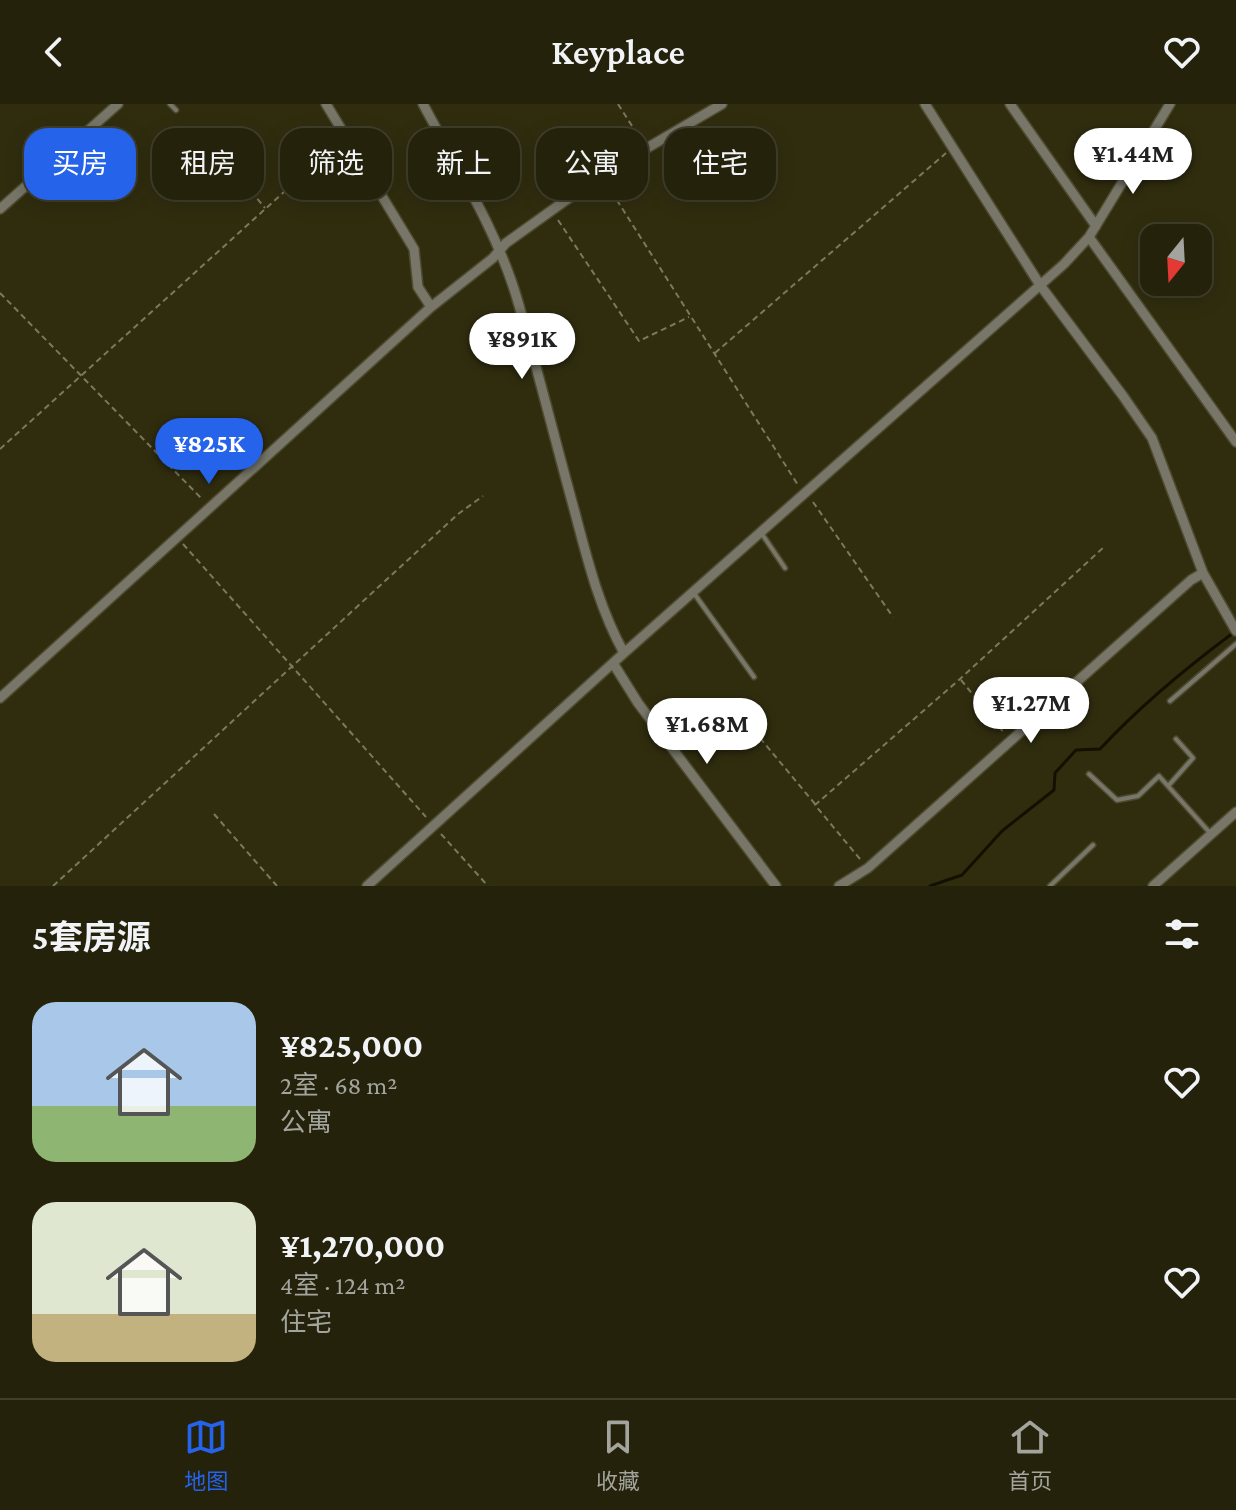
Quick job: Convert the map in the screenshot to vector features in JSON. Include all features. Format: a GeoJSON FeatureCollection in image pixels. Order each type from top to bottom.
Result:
{"type":"FeatureCollection","features":[{"type":"Feature","properties":{"kind":"street"},"geometry":{"type":"LineString","coordinates":[[0,209],[118,104]]}},
{"type":"Feature","properties":{"kind":"street"},"geometry":{"type":"LineString","coordinates":[[326,104],[341,128]]}},
{"type":"Feature","properties":{"kind":"street"},"geometry":{"type":"LineString","coordinates":[[423,104],[499,251],[517,298],[589,566],[614,635],[624,653]]}},
{"type":"Feature","properties":{"kind":"street"},"geometry":{"type":"LineString","coordinates":[[648,148],[722,104]]}},
{"type":"Feature","properties":{"kind":"street"},"geometry":{"type":"LineString","coordinates":[[925,104],[1042,283],[1152,438],[1203,573],[1236,631]]}},
{"type":"Feature","properties":{"kind":"street"},"geometry":{"type":"LineString","coordinates":[[1010,104],[1096,226]]}},
{"type":"Feature","properties":{"kind":"street"},"geometry":{"type":"LineString","coordinates":[[367,886],[624,653],[1064,264],[1089,237],[1170,104]]}},
{"type":"Feature","properties":{"kind":"street"},"geometry":{"type":"LineString","coordinates":[[384,200],[414,249],[418,287],[436,304]]}},
{"type":"Feature","properties":{"kind":"street"},"geometry":{"type":"LineString","coordinates":[[0,698],[436,304],[506,243],[567,200]]}},
{"type":"Feature","properties":{"kind":"street"},"geometry":{"type":"LineString","coordinates":[[1089,237],[1236,442]]}},
{"type":"Feature","properties":{"kind":"street"},"geometry":{"type":"LineString","coordinates":[[839,886],[868,868],[1191,580],[1203,573]]}},
{"type":"Feature","properties":{"kind":"street"},"geometry":{"type":"LineString","coordinates":[[613,663],[638,703],[776,886]]}},
{"type":"Feature","properties":{"kind":"street"},"geometry":{"type":"LineString","coordinates":[[1153,886],[1236,812]]}},
{"type":"Feature","properties":{"kind":"lane"},"geometry":{"type":"LineString","coordinates":[[170,104],[176,110]]}},
{"type":"Feature","properties":{"kind":"lane"},"geometry":{"type":"LineString","coordinates":[[761,531],[785,568]]}},
{"type":"Feature","properties":{"kind":"lane"},"geometry":{"type":"LineString","coordinates":[[693,592],[754,677]]}},
{"type":"Feature","properties":{"kind":"lane"},"geometry":{"type":"LineString","coordinates":[[1170,701],[1236,644]]}},
{"type":"Feature","properties":{"kind":"lane"},"geometry":{"type":"LineString","coordinates":[[1169,786],[1193,758],[1176,739]]}},
{"type":"Feature","properties":{"kind":"lane"},"geometry":{"type":"LineString","coordinates":[[1089,774],[1117,800],[1138,796],[1159,776],[1211,835]]}},
{"type":"Feature","properties":{"kind":"lane"},"geometry":{"type":"LineString","coordinates":[[1050,886],[1093,845]]}},
{"type":"Feature","properties":{"kind":"path"},"geometry":{"type":"LineString","coordinates":[[618,104],[633,128]]}},
{"type":"Feature","properties":{"kind":"path"},"geometry":{"type":"LineString","coordinates":[[714,354],[953,148]]}},
{"type":"Feature","properties":{"kind":"path"},"geometry":{"type":"LineString","coordinates":[[0,449],[280,196]]}},
{"type":"Feature","properties":{"kind":"path"},"geometry":{"type":"LineString","coordinates":[[258,200],[265,209]]}},
{"type":"Feature","properties":{"kind":"path"},"geometry":{"type":"LineString","coordinates":[[617,200],[805,492],[893,617]]}},
{"type":"Feature","properties":{"kind":"path"},"geometry":{"type":"LineString","coordinates":[[552,211],[639,341],[690,316]]}},
{"type":"Feature","properties":{"kind":"path"},"geometry":{"type":"LineString","coordinates":[[0,293],[210,507]]}},
{"type":"Feature","properties":{"kind":"path"},"geometry":{"type":"LineString","coordinates":[[53,886],[458,514],[483,496]]}},
{"type":"Feature","properties":{"kind":"path"},"geometry":{"type":"LineString","coordinates":[[177,537],[488,886]]}},
{"type":"Feature","properties":{"kind":"path"},"geometry":{"type":"LineString","coordinates":[[815,805],[960,679],[1105,546]]}},
{"type":"Feature","properties":{"kind":"path"},"geometry":{"type":"LineString","coordinates":[[960,679],[1010,741]]}},
{"type":"Feature","properties":{"kind":"path"},"geometry":{"type":"LineString","coordinates":[[760,738],[868,868]]}},
{"type":"Feature","properties":{"kind":"path"},"geometry":{"type":"LineString","coordinates":[[214,814],[277,886]]}},
{"type":"Feature","properties":{"kind":"waterway"},"geometry":{"type":"LineString","coordinates":[[930,886],[962,875],[1002,831],[1054,790],[1055,773],[1076,750],[1100,749],[1164,688],[1233,633]]}}]}
